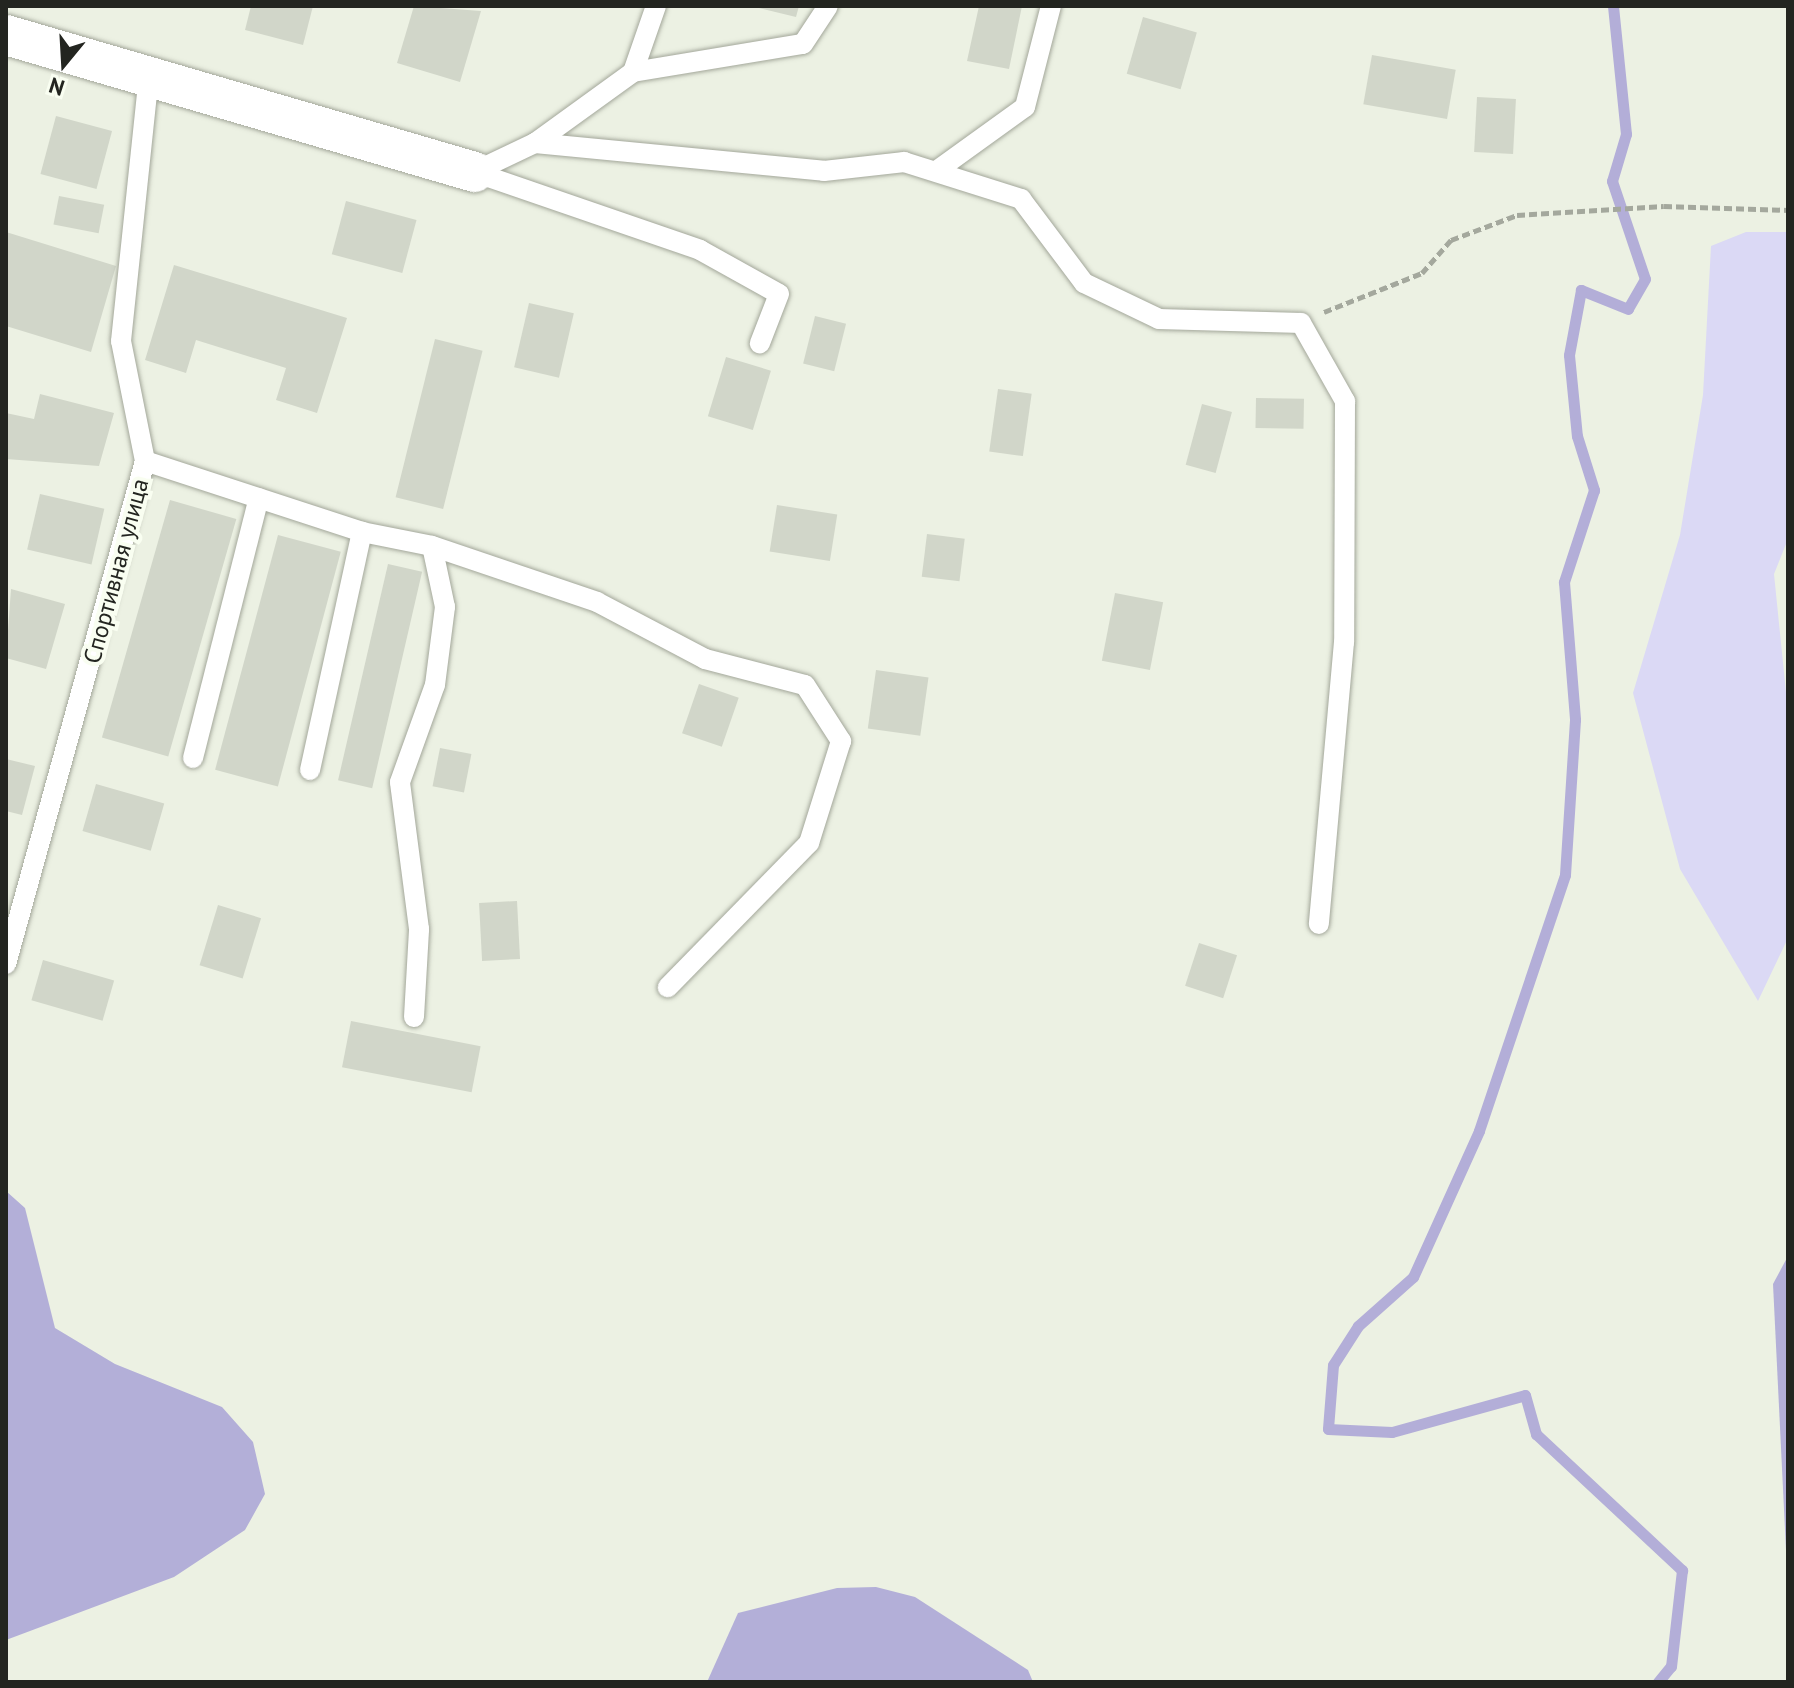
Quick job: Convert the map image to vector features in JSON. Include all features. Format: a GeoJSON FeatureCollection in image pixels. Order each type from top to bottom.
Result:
{"type":"FeatureCollection","features":[{"type":"Feature","properties":{"kind":"street"},"geometry":{"type":"LineString","coordinates":[[6,35],[474,172]]}},
{"type":"Feature","properties":{"kind":"lane"},"geometry":{"type":"LineString","coordinates":[[633,72],[656,6]]}},
{"type":"Feature","properties":{"kind":"lane"},"geometry":{"type":"LineString","coordinates":[[474,172],[535,143],[633,72],[803,44],[828,6]]}},
{"type":"Feature","properties":{"kind":"lane"},"geometry":{"type":"LineString","coordinates":[[939,169],[1025,107],[1051,6]]}},
{"type":"Feature","properties":{"kind":"lane","name":"Спортивная улица"},"geometry":{"type":"LineString","coordinates":[[6,964],[145,461],[121,341],[149,75]]}},
{"type":"Feature","properties":{"kind":"lane"},"geometry":{"type":"LineString","coordinates":[[535,143],[824,171],[904,162],[939,169],[1021,199],[1084,283],[1159,319],[1301,323],[1345,401],[1344,642],[1319,924]]}},
{"type":"Feature","properties":{"kind":"lane"},"geometry":{"type":"LineString","coordinates":[[474,172],[700,250],[779,294],[760,343]]}},
{"type":"Feature","properties":{"kind":"lane"},"geometry":{"type":"LineString","coordinates":[[145,461],[362,532],[432,546],[597,602],[705,659],[805,685],[841,741],[809,843],[668,987]]}},
{"type":"Feature","properties":{"kind":"lane"},"geometry":{"type":"LineString","coordinates":[[193,758],[259,498]]}},
{"type":"Feature","properties":{"kind":"lane"},"geometry":{"type":"LineString","coordinates":[[310,770],[362,532]]}},
{"type":"Feature","properties":{"kind":"lane"},"geometry":{"type":"LineString","coordinates":[[414,1017],[419,929],[400,782],[435,685],[445,607],[432,546]]}},
{"type":"Feature","properties":{"kind":"path"},"geometry":{"type":"LineString","coordinates":[[1301,323],[1422,273],[1451,240],[1517,215],[1567,209],[1664,206],[1788,210]]}},
{"type":"Feature","properties":{"kind":"shaded area"},"geometry":{"type":"Polygon","coordinates":[[[1746,232],[1788,232],[1788,539],[1774,574],[1788,712],[1788,938],[1758,1001],[1680,869],[1633,693],[1680,535],[1703,395],[1711,246],[1746,232]]]}},
{"type":"Feature","properties":{"kind":"shaded area"},"geometry":{"type":"Polygon","coordinates":[[[6,1191],[25,1208],[55,1328],[115,1364],[222,1407],[253,1442],[265,1494],[245,1530],[174,1577],[6,1640],[6,1191]]]}},
{"type":"Feature","properties":{"kind":"shaded area"},"geometry":{"type":"Polygon","coordinates":[[[1788,1256],[1788,1591],[1773,1284],[1788,1256]]]}},
{"type":"Feature","properties":{"kind":"shaded area"},"geometry":{"type":"Polygon","coordinates":[[[876,1587],[915,1597],[1028,1670],[1033,1682],[707,1682],[738,1613],[837,1588],[876,1587]]]}},
{"type":"Feature","properties":{"kind":"building"},"geometry":{"type":"Polygon","coordinates":[[[251,6],[313,6],[303,45],[245,30],[251,6]]]}},
{"type":"Feature","properties":{"kind":"building"},"geometry":{"type":"Polygon","coordinates":[[[414,6],[481,11],[460,82],[397,63],[414,6]]]}},
{"type":"Feature","properties":{"kind":"building"},"geometry":{"type":"Polygon","coordinates":[[[751,6],[799,6],[796,17],[751,6]]]}},
{"type":"Feature","properties":{"kind":"building"},"geometry":{"type":"Polygon","coordinates":[[[979,6],[1022,6],[1009,69],[967,61],[979,6]]]}},
{"type":"Feature","properties":{"kind":"building"},"geometry":{"type":"Polygon","coordinates":[[[1143,17],[1197,32],[1181,89],[1127,74],[1143,17]]]}},
{"type":"Feature","properties":{"kind":"building"},"geometry":{"type":"Polygon","coordinates":[[[1372,55],[1456,70],[1447,119],[1363,104],[1372,55]]]}},
{"type":"Feature","properties":{"kind":"building"},"geometry":{"type":"Polygon","coordinates":[[[1477,97],[1516,99],[1513,154],[1474,152],[1477,97]]]}},
{"type":"Feature","properties":{"kind":"building"},"geometry":{"type":"Polygon","coordinates":[[[56,116],[112,131],[96,189],[40,174],[56,116]]]}},
{"type":"Feature","properties":{"kind":"building"},"geometry":{"type":"Polygon","coordinates":[[[59,196],[104,205],[99,233],[53,224],[59,196]]]}},
{"type":"Feature","properties":{"kind":"building"},"geometry":{"type":"Polygon","coordinates":[[[346,201],[417,220],[402,273],[332,254],[346,201]]]}},
{"type":"Feature","properties":{"kind":"building"},"geometry":{"type":"Polygon","coordinates":[[[6,232],[116,266],[91,352],[6,326],[6,232]]]}},
{"type":"Feature","properties":{"kind":"building"},"geometry":{"type":"Polygon","coordinates":[[[174,265],[347,318],[317,413],[276,400],[286,368],[196,340],[186,373],[145,360],[174,265]]]}},
{"type":"Feature","properties":{"kind":"building"},"geometry":{"type":"Polygon","coordinates":[[[529,303],[574,313],[559,378],[514,367],[529,303]]]}},
{"type":"Feature","properties":{"kind":"building"},"geometry":{"type":"Polygon","coordinates":[[[815,316],[846,324],[834,371],[803,364],[815,316]]]}},
{"type":"Feature","properties":{"kind":"building"},"geometry":{"type":"Polygon","coordinates":[[[435,339],[483,351],[443,509],[396,497],[435,339]]]}},
{"type":"Feature","properties":{"kind":"building"},"geometry":{"type":"Polygon","coordinates":[[[726,357],[771,371],[753,430],[708,416],[726,357]]]}},
{"type":"Feature","properties":{"kind":"building"},"geometry":{"type":"Polygon","coordinates":[[[998,389],[1032,394],[1023,456],[989,451],[998,389]]]}},
{"type":"Feature","properties":{"kind":"building"},"geometry":{"type":"Polygon","coordinates":[[[40,394],[114,413],[99,466],[6,459],[6,413],[34,419],[40,394]]]}},
{"type":"Feature","properties":{"kind":"building"},"geometry":{"type":"Polygon","coordinates":[[[1256,398],[1304,399],[1303,429],[1255,428],[1256,398]]]}},
{"type":"Feature","properties":{"kind":"building"},"geometry":{"type":"Polygon","coordinates":[[[1202,404],[1232,412],[1216,473],[1186,465],[1202,404]]]}},
{"type":"Feature","properties":{"kind":"building"},"geometry":{"type":"Polygon","coordinates":[[[40,494],[104,509],[91,564],[27,550],[40,494]]]}},
{"type":"Feature","properties":{"kind":"building"},"geometry":{"type":"Polygon","coordinates":[[[170,500],[236,519],[168,756],[102,737],[170,500]]]}},
{"type":"Feature","properties":{"kind":"building"},"geometry":{"type":"Polygon","coordinates":[[[777,505],[837,515],[830,561],[770,551],[777,505]]]}},
{"type":"Feature","properties":{"kind":"building"},"geometry":{"type":"Polygon","coordinates":[[[927,534],[965,539],[959,581],[922,577],[927,534]]]}},
{"type":"Feature","properties":{"kind":"building"},"geometry":{"type":"Polygon","coordinates":[[[278,535],[341,552],[278,787],[215,770],[278,535]]]}},
{"type":"Feature","properties":{"kind":"building"},"geometry":{"type":"Polygon","coordinates":[[[388,564],[422,572],[372,788],[338,780],[388,564]]]}},
{"type":"Feature","properties":{"kind":"building"},"geometry":{"type":"Polygon","coordinates":[[[11,589],[65,604],[46,669],[6,658],[11,589]]]}},
{"type":"Feature","properties":{"kind":"building"},"geometry":{"type":"Polygon","coordinates":[[[1115,593],[1163,602],[1150,670],[1102,661],[1115,593]]]}},
{"type":"Feature","properties":{"kind":"building"},"geometry":{"type":"Polygon","coordinates":[[[876,670],[928,677],[920,736],[868,728],[876,670]]]}},
{"type":"Feature","properties":{"kind":"building"},"geometry":{"type":"Polygon","coordinates":[[[699,684],[739,698],[722,747],[682,733],[699,684]]]}},
{"type":"Feature","properties":{"kind":"building"},"geometry":{"type":"Polygon","coordinates":[[[440,748],[471,754],[464,792],[433,786],[440,748]]]}},
{"type":"Feature","properties":{"kind":"building"},"geometry":{"type":"Polygon","coordinates":[[[6,759],[35,766],[22,815],[6,811],[6,759]]]}},
{"type":"Feature","properties":{"kind":"building"},"geometry":{"type":"Polygon","coordinates":[[[96,784],[164,804],[151,851],[82,831],[96,784]]]}},
{"type":"Feature","properties":{"kind":"building"},"geometry":{"type":"Polygon","coordinates":[[[517,901],[520,959],[482,961],[479,903],[517,901]]]}},
{"type":"Feature","properties":{"kind":"building"},"geometry":{"type":"Polygon","coordinates":[[[218,905],[261,918],[243,978],[200,965],[218,905]]]}},
{"type":"Feature","properties":{"kind":"building"},"geometry":{"type":"Polygon","coordinates":[[[1199,943],[1237,955],[1223,998],[1185,986],[1199,943]]]}},
{"type":"Feature","properties":{"kind":"building"},"geometry":{"type":"Polygon","coordinates":[[[43,960],[114,980],[103,1021],[31,1000],[43,960]]]}},
{"type":"Feature","properties":{"kind":"building"},"geometry":{"type":"Polygon","coordinates":[[[351,1021],[481,1046],[472,1092],[342,1067],[351,1021]]]}},
{"type":"Feature","properties":{"kind":"waterway"},"geometry":{"type":"LineString","coordinates":[[1613,6],[1626,134],[1612,181],[1645,279],[1628,309],[1581,290],[1569,355],[1577,436],[1594,490],[1564,582],[1575,720],[1565,875],[1479,1131],[1413,1277],[1358,1326],[1333,1365],[1328,1429],[1392,1432],[1525,1395],[1536,1434],[1682,1570],[1671,1666],[1658,1682]]}}]}
